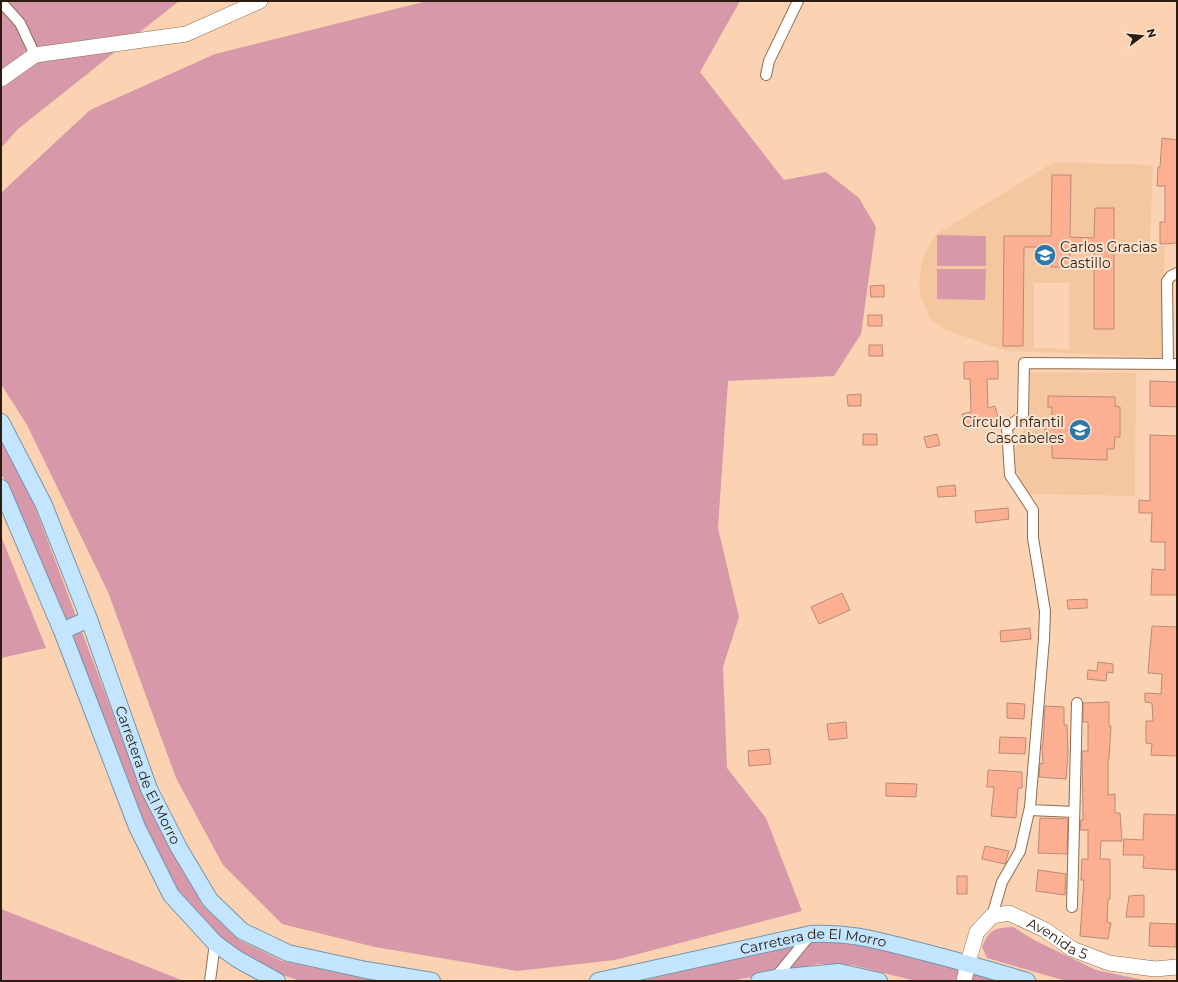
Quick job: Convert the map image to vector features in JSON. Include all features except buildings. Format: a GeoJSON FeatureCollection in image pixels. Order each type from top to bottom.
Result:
{"type":"FeatureCollection","features":[{"type":"Feature","properties":{"kind":"main road"},"geometry":{"type":"LineString","coordinates":[[1,79],[35,55],[186,34],[260,1]]}},
{"type":"Feature","properties":{"kind":"main road","name":"Carretera de El Morro"},"geometry":{"type":"LineString","coordinates":[[1,422],[44,504],[89,619],[149,789],[179,848],[210,900],[242,931],[288,953],[366,970],[432,981]]}},
{"type":"Feature","properties":{"kind":"main road","name":"Carretera de El Morro"},"geometry":{"type":"LineString","coordinates":[[1,488],[5,501],[62,631],[109,757],[141,834],[171,895],[215,943],[274,981]]}},
{"type":"Feature","properties":{"kind":"main road"},"geometry":{"type":"LineString","coordinates":[[62,631],[89,619]]}},
{"type":"Feature","properties":{"kind":"main road","name":"Avenida 5"},"geometry":{"type":"LineString","coordinates":[[992,916],[1009,913],[1045,930],[1072,949],[1109,963],[1155,969],[1177,968]]}},
{"type":"Feature","properties":{"kind":"main road"},"geometry":{"type":"LineString","coordinates":[[964,981],[977,932],[992,916]]}},
{"type":"Feature","properties":{"kind":"main road","name":"Carretera de El Morro"},"geometry":{"type":"LineString","coordinates":[[598,981],[811,934],[836,932],[856,935],[968,962],[1027,981]]}},
{"type":"Feature","properties":{"kind":"main road","name":"Carretera de El Morro"},"geometry":{"type":"LineString","coordinates":[[759,981],[839,972],[879,981]]}},
{"type":"Feature","properties":{"kind":"street"},"geometry":{"type":"LineString","coordinates":[[766,75],[769,60],[798,1]]}},
{"type":"Feature","properties":{"kind":"street"},"geometry":{"type":"LineString","coordinates":[[1,2],[20,23],[35,55]]}},
{"type":"Feature","properties":{"kind":"street"},"geometry":{"type":"LineString","coordinates":[[992,916],[1002,882],[1020,851],[1030,810],[1044,639],[1045,612],[1033,538],[1032,510],[1010,475],[1007,427],[1023,416],[1024,363],[1172,364],[1167,281],[1171,276],[1177,274]]}},
{"type":"Feature","properties":{"kind":"street"},"geometry":{"type":"LineString","coordinates":[[1072,907],[1076,703]]}},
{"type":"Feature","properties":{"kind":"street"},"geometry":{"type":"LineString","coordinates":[[1030,810],[1074,812]]}},
{"type":"Feature","properties":{"kind":"street"},"geometry":{"type":"LineString","coordinates":[[775,979],[811,934]]}},
{"type":"Feature","properties":{"kind":"street"},"geometry":{"type":"LineString","coordinates":[[210,981],[215,943]]}},
{"type":"Feature","properties":{"kind":"shaded area"},"geometry":{"type":"Polygon","coordinates":[[[1,1],[179,1],[18,129],[1,148],[1,1]]]}},
{"type":"Feature","properties":{"kind":"shaded area"},"geometry":{"type":"Polygon","coordinates":[[[427,1],[740,1],[700,72],[784,180],[826,172],[859,198],[876,227],[861,334],[834,376],[728,381],[718,528],[739,617],[723,667],[727,768],[766,818],[802,911],[615,960],[517,971],[375,947],[282,924],[223,865],[176,778],[108,592],[27,425],[1,384],[1,193],[90,110],[215,54],[427,1]]]}},
{"type":"Feature","properties":{"kind":"shaded area","name":"Carlos Gracias Castillo"},"geometry":{"type":"Polygon","coordinates":[[[1054,162],[1153,165],[1150,245],[1165,246],[1161,357],[1007,351],[945,330],[930,319],[921,298],[919,280],[922,262],[928,247],[937,234],[1054,162]],[[1034,283],[1034,348],[1069,349],[1069,283],[1034,283]]]}},
{"type":"Feature","properties":{"kind":"shaded area"},"geometry":{"type":"Polygon","coordinates":[[[937,235],[986,236],[986,266],[937,266],[937,235]]]}},
{"type":"Feature","properties":{"kind":"shaded area"},"geometry":{"type":"Polygon","coordinates":[[[937,269],[986,269],[985,300],[937,299],[937,269]]]}},
{"type":"Feature","properties":{"kind":"shaded area","name":"Círculo Infantil Cascabeles"},"geometry":{"type":"Polygon","coordinates":[[[1030,372],[1136,373],[1135,496],[1029,494],[1021,484],[1016,468],[1015,451],[1020,435],[1029,424],[1030,372]]]}},
{"type":"Feature","properties":{"kind":"shaded area"},"geometry":{"type":"Polygon","coordinates":[[[1,441],[32,499],[140,786],[202,905],[239,940],[282,961],[376,981],[301,981],[276,973],[219,938],[175,892],[140,823],[13,498],[1,473],[1,441]]]}},
{"type":"Feature","properties":{"kind":"shaded area"},"geometry":{"type":"Polygon","coordinates":[[[1,536],[46,648],[1,658],[1,536]]]}},
{"type":"Feature","properties":{"kind":"shaded area"},"geometry":{"type":"Polygon","coordinates":[[[1,909],[184,981],[1,981],[1,909]]]}},
{"type":"Feature","properties":{"kind":"shaded area"},"geometry":{"type":"Polygon","coordinates":[[[1013,927],[1034,940],[1096,970],[1148,981],[1066,981],[987,958],[982,947],[990,933],[997,929],[1013,927]]]}},
{"type":"Feature","properties":{"kind":"shaded area"},"geometry":{"type":"Polygon","coordinates":[[[820,940],[856,943],[960,967],[958,981],[916,981],[852,965],[818,964],[731,981],[642,981],[720,962],[820,940]]]}},
{"type":"Feature","properties":{"kind":"shaded area"},"geometry":{"type":"Polygon","coordinates":[[[971,969],[1009,981],[970,981],[971,969]]]}},
{"type":"Feature","properties":{"kind":"place","name":"Carlos Gracias Castillo"},"geometry":{"type":"Point","coordinates":[1045,255]}},
{"type":"Feature","properties":{"kind":"place","name":"Círculo Infantil Cascabeles"},"geometry":{"type":"Point","coordinates":[1080,430]}}]}
